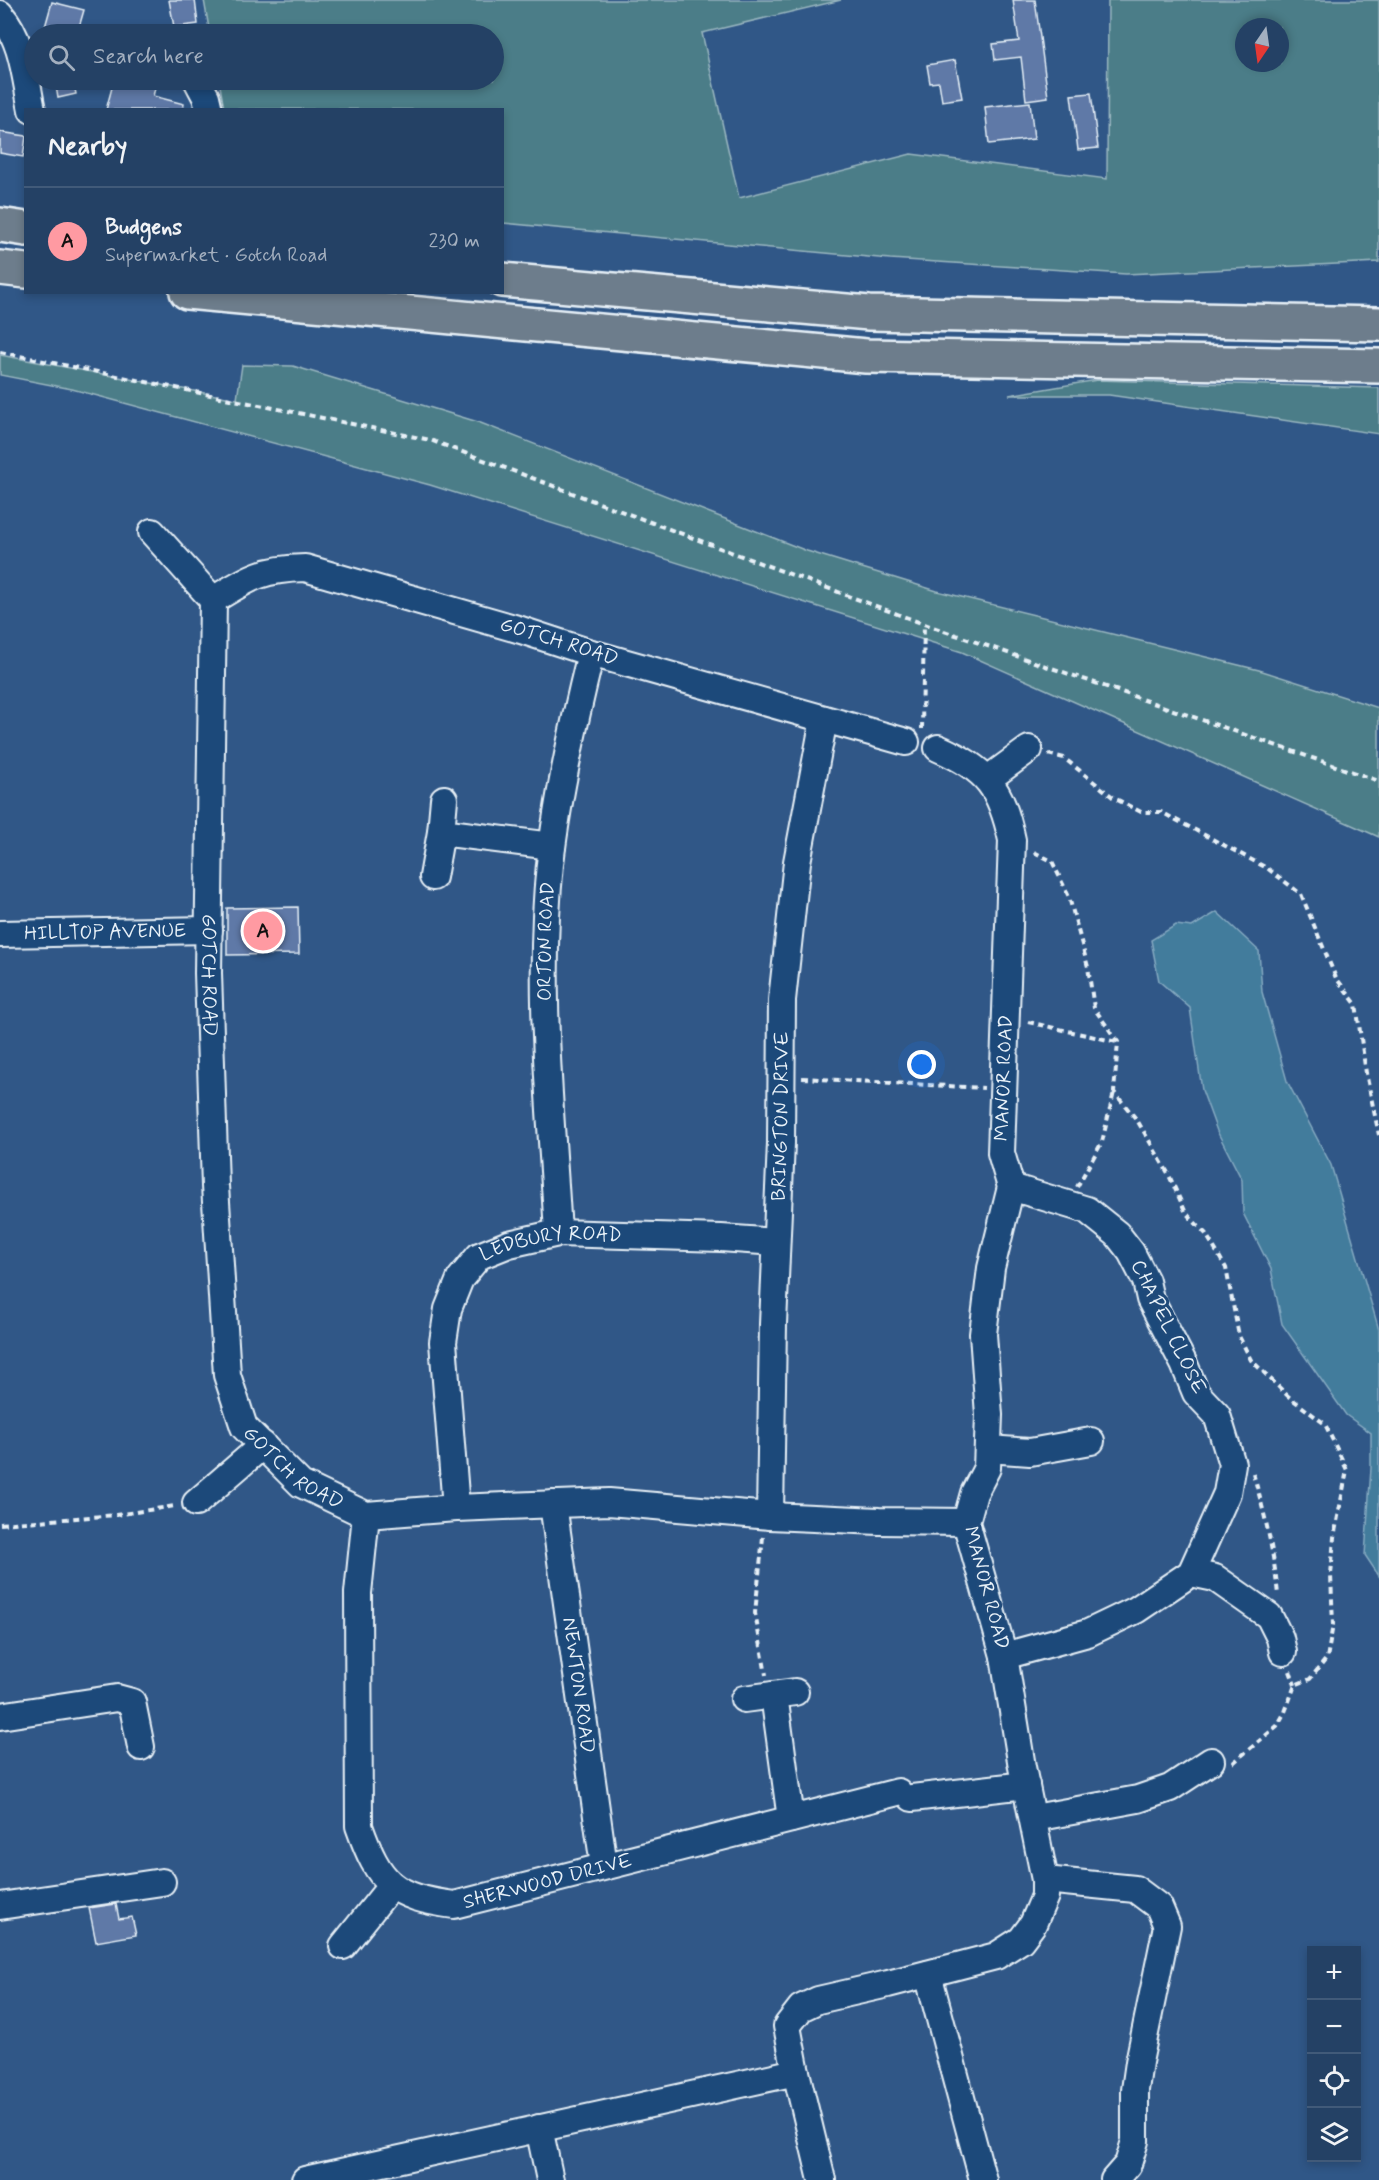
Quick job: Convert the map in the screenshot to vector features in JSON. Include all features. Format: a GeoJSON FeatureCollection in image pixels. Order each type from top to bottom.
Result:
{"type":"FeatureCollection","features":[{"type":"Feature","properties":{"kind":"highway"},"geometry":{"type":"LineString","coordinates":[[0,225],[24,229]]}},
{"type":"Feature","properties":{"kind":"highway"},"geometry":{"type":"LineString","coordinates":[[0,268],[24,272]]}},
{"type":"Feature","properties":{"kind":"highway"},"geometry":{"type":"LineString","coordinates":[[504,280],[869,313],[1379,324]]}},
{"type":"Feature","properties":{"kind":"highway"},"geometry":{"type":"LineString","coordinates":[[208,294],[866,356],[1379,366]]}},
{"type":"Feature","properties":{"kind":"street"},"geometry":{"type":"LineString","coordinates":[[0,14],[9,25],[19,45],[24,70]]}},
{"type":"Feature","properties":{"kind":"street"},"geometry":{"type":"LineString","coordinates":[[28,90],[32,108]]}},
{"type":"Feature","properties":{"kind":"street"},"geometry":{"type":"LineString","coordinates":[[202,90],[209,108]]}},
{"type":"Feature","properties":{"kind":"street"},"geometry":{"type":"LineString","coordinates":[[152,532],[213,600]]}},
{"type":"Feature","properties":{"kind":"street","name":"GOTCH ROAD"},"geometry":{"type":"LineString","coordinates":[[922,742],[824,719],[305,568],[279,568],[255,575],[213,600],[208,973],[215,1186],[227,1375],[244,1427],[301,1484],[366,1515],[456,1508],[609,1502],[770,1516],[966,1522]]}},
{"type":"Feature","properties":{"kind":"street","name":"ORTON ROAD"},"geometry":{"type":"LineString","coordinates":[[558,1233],[547,1044],[545,963],[552,846],[576,711],[591,653]]}},
{"type":"Feature","properties":{"kind":"street","name":"BRINGTON DRIVE"},"geometry":{"type":"LineString","coordinates":[[770,1516],[782,1000],[797,862],[824,719]]}},
{"type":"Feature","properties":{"kind":"street","name":"MANOR ROAD"},"geometry":{"type":"LineString","coordinates":[[822,2180],[787,2026],[801,2008],[818,2000],[996,1956],[1021,1940],[1033,1924],[1045,1896],[1045,1880],[1026,1785],[1005,1656],[966,1522],[974,1493],[987,1468],[989,1415],[983,1334],[991,1268],[1011,1187],[1001,1153],[1012,840],[1000,799],[988,778],[962,758],[922,742]]}},
{"type":"Feature","properties":{"kind":"street"},"geometry":{"type":"LineString","coordinates":[[988,778],[1029,749]]}},
{"type":"Feature","properties":{"kind":"street"},"geometry":{"type":"LineString","coordinates":[[433,877],[444,799]]}},
{"type":"Feature","properties":{"kind":"street"},"geometry":{"type":"LineString","coordinates":[[441,832],[552,846]]}},
{"type":"Feature","properties":{"kind":"street","name":"HILLTOP AVENUE"},"geometry":{"type":"LineString","coordinates":[[0,934],[209,930]]}},
{"type":"Feature","properties":{"kind":"street","name":"CHAPEL CLOSE"},"geometry":{"type":"LineString","coordinates":[[1011,1187],[1087,1210],[1117,1234],[1131,1252],[1146,1281],[1150,1299],[1184,1364],[1196,1393],[1217,1415],[1232,1464],[1227,1493],[1191,1573]]}},
{"type":"Feature","properties":{"kind":"street","name":"LEDBURY ROAD"},"geometry":{"type":"LineString","coordinates":[[456,1508],[443,1342],[448,1309],[460,1278],[479,1256],[509,1244],[558,1233],[688,1236],[776,1242]]}},
{"type":"Feature","properties":{"kind":"street"},"geometry":{"type":"LineString","coordinates":[[988,1449],[1030,1452],[1091,1441]]}},
{"type":"Feature","properties":{"kind":"street"},"geometry":{"type":"LineString","coordinates":[[196,1503],[262,1445]]}},
{"type":"Feature","properties":{"kind":"street","name":"NEWTON ROAD"},"geometry":{"type":"LineString","coordinates":[[554,1504],[604,1866]]}},
{"type":"Feature","properties":{"kind":"street"},"geometry":{"type":"LineString","coordinates":[[343,1946],[391,1886],[370,1856],[359,1826],[358,1593],[366,1515]]}},
{"type":"Feature","properties":{"kind":"street"},"geometry":{"type":"LineString","coordinates":[[1005,1656],[1088,1634],[1137,1610],[1191,1573],[1215,1578],[1269,1616],[1281,1645]]}},
{"type":"Feature","properties":{"kind":"street"},"geometry":{"type":"LineString","coordinates":[[744,1699],[784,1694],[791,1819]]}},
{"type":"Feature","properties":{"kind":"street"},"geometry":{"type":"LineString","coordinates":[[0,1716],[117,1698],[132,1702],[141,1747]]}},
{"type":"Feature","properties":{"kind":"street"},"geometry":{"type":"LineString","coordinates":[[1034,1818],[1138,1799],[1170,1788],[1211,1761]]}},
{"type":"Feature","properties":{"kind":"street","name":"SHERWOOD DRIVE"},"geometry":{"type":"LineString","coordinates":[[391,1886],[422,1900],[454,1905],[791,1819],[905,1795],[1026,1785]]}},
{"type":"Feature","properties":{"kind":"street"},"geometry":{"type":"LineString","coordinates":[[1045,1880],[1135,1889],[1159,1907],[1167,1926],[1139,2062],[1135,2090],[1135,2141],[1128,2164],[1114,2180]]}},
{"type":"Feature","properties":{"kind":"street"},"geometry":{"type":"LineString","coordinates":[[0,1906],[162,1882]]}},
{"type":"Feature","properties":{"kind":"street"},"geometry":{"type":"LineString","coordinates":[[928,1974],[983,2180]]}},
{"type":"Feature","properties":{"kind":"street"},"geometry":{"type":"LineString","coordinates":[[305,2180],[796,2072]]}},
{"type":"Feature","properties":{"kind":"street"},"geometry":{"type":"LineString","coordinates":[[539,2128],[550,2180]]}},
{"type":"Feature","properties":{"kind":"path"},"geometry":{"type":"LineString","coordinates":[[0,352],[430,440],[924,624],[1379,781]]}},
{"type":"Feature","properties":{"kind":"path"},"geometry":{"type":"LineString","coordinates":[[922,742],[924,624]]}},
{"type":"Feature","properties":{"kind":"path"},"geometry":{"type":"LineString","coordinates":[[1029,749],[1064,758],[1114,798],[1141,812],[1161,812],[1267,868],[1301,894],[1336,978],[1356,1004],[1366,1073],[1379,1135]]}},
{"type":"Feature","properties":{"kind":"path"},"geometry":{"type":"LineString","coordinates":[[1012,840],[1052,861],[1069,897],[1088,967],[1094,1008],[1118,1042],[1114,1092],[1102,1142],[1067,1203]]}},
{"type":"Feature","properties":{"kind":"path"},"geometry":{"type":"LineString","coordinates":[[1005,1019],[1118,1042]]}},
{"type":"Feature","properties":{"kind":"path"},"geometry":{"type":"LineString","coordinates":[[781,1076],[1002,1089]]}},
{"type":"Feature","properties":{"kind":"path"},"geometry":{"type":"LineString","coordinates":[[1114,1092],[1137,1120],[1168,1173],[1186,1213],[1206,1234],[1226,1268],[1239,1336],[1251,1360],[1288,1396],[1325,1424],[1347,1470],[1334,1537],[1331,1575],[1334,1625],[1327,1658],[1310,1679],[1295,1685],[1285,1712],[1276,1726],[1222,1772],[1211,1761]]}},
{"type":"Feature","properties":{"kind":"path"},"geometry":{"type":"LineString","coordinates":[[1228,1448],[1243,1455],[1253,1472],[1265,1515],[1275,1561],[1281,1645]]}},
{"type":"Feature","properties":{"kind":"path"},"geometry":{"type":"LineString","coordinates":[[0,1524],[116,1515],[196,1503]]}},
{"type":"Feature","properties":{"kind":"path"},"geometry":{"type":"LineString","coordinates":[[770,1516],[763,1532],[755,1613],[767,1680],[784,1694]]}},
{"type":"Feature","properties":{"kind":"green space"},"geometry":{"type":"Polygon","coordinates":[[[204,0],[841,0],[702,33],[739,198],[911,154],[1107,179],[1108,0],[1379,0],[1379,262],[1126,274],[890,259],[504,223],[504,108],[224,108],[221,90],[504,90],[504,24],[208,24],[204,0]]]}},
{"type":"Feature","properties":{"kind":"green space"},"geometry":{"type":"Polygon","coordinates":[[[0,355],[237,399],[242,365],[293,366],[478,422],[807,551],[937,591],[1259,670],[1379,708],[1379,837],[962,652],[430,485],[72,389],[0,375],[0,355]]]}},
{"type":"Feature","properties":{"kind":"green space"},"geometry":{"type":"Polygon","coordinates":[[[1097,380],[1379,388],[1379,434],[1109,395],[1009,395],[1097,380]]]}},
{"type":"Feature","properties":{"kind":"water"},"geometry":{"type":"Polygon","coordinates":[[[1217,912],[1259,951],[1262,992],[1287,1081],[1331,1165],[1379,1330],[1379,1576],[1365,1555],[1371,1433],[1346,1415],[1282,1324],[1271,1269],[1243,1213],[1242,1180],[1217,1131],[1202,1090],[1190,1008],[1159,981],[1151,940],[1176,925],[1192,927],[1217,912]]]}},
{"type":"Feature","properties":{"kind":"building"},"geometry":{"type":"Polygon","coordinates":[[[169,0],[195,0],[198,24],[173,24],[169,0]]]}},
{"type":"Feature","properties":{"kind":"building"},"geometry":{"type":"Polygon","coordinates":[[[1013,0],[1035,0],[1048,97],[1026,100],[1021,57],[995,60],[993,44],[1019,41],[1013,0]]]}},
{"type":"Feature","properties":{"kind":"building"},"geometry":{"type":"Polygon","coordinates":[[[52,2],[84,10],[80,24],[46,24],[52,2]]]}},
{"type":"Feature","properties":{"kind":"building"},"geometry":{"type":"Polygon","coordinates":[[[955,60],[962,98],[942,101],[939,82],[930,83],[927,65],[955,60]]]}},
{"type":"Feature","properties":{"kind":"building"},"geometry":{"type":"Polygon","coordinates":[[[57,90],[75,90],[76,94],[58,98],[57,90]]]}},
{"type":"Feature","properties":{"kind":"building"},"geometry":{"type":"Polygon","coordinates":[[[111,90],[154,90],[153,96],[184,104],[183,108],[107,108],[111,90]]]}},
{"type":"Feature","properties":{"kind":"building"},"geometry":{"type":"Polygon","coordinates":[[[1091,93],[1098,148],[1078,150],[1071,95],[1091,93]]]}},
{"type":"Feature","properties":{"kind":"building"},"geometry":{"type":"Polygon","coordinates":[[[1030,102],[1034,139],[989,144],[985,107],[1030,102]]]}},
{"type":"Feature","properties":{"kind":"building"},"geometry":{"type":"Polygon","coordinates":[[[0,132],[24,136],[23,157],[0,153],[0,132]]]}},
{"type":"Feature","properties":{"kind":"building"},"geometry":{"type":"Polygon","coordinates":[[[298,907],[299,954],[227,955],[227,908],[298,907]]]}},
{"type":"Feature","properties":{"kind":"building"},"geometry":{"type":"Polygon","coordinates":[[[116,1904],[119,1919],[132,1917],[136,1935],[96,1942],[89,1908],[116,1904]]]}},
{"type":"Feature","properties":{"kind":"place","name":"Budgens"},"geometry":{"type":"Point","coordinates":[263,931]}}]}
